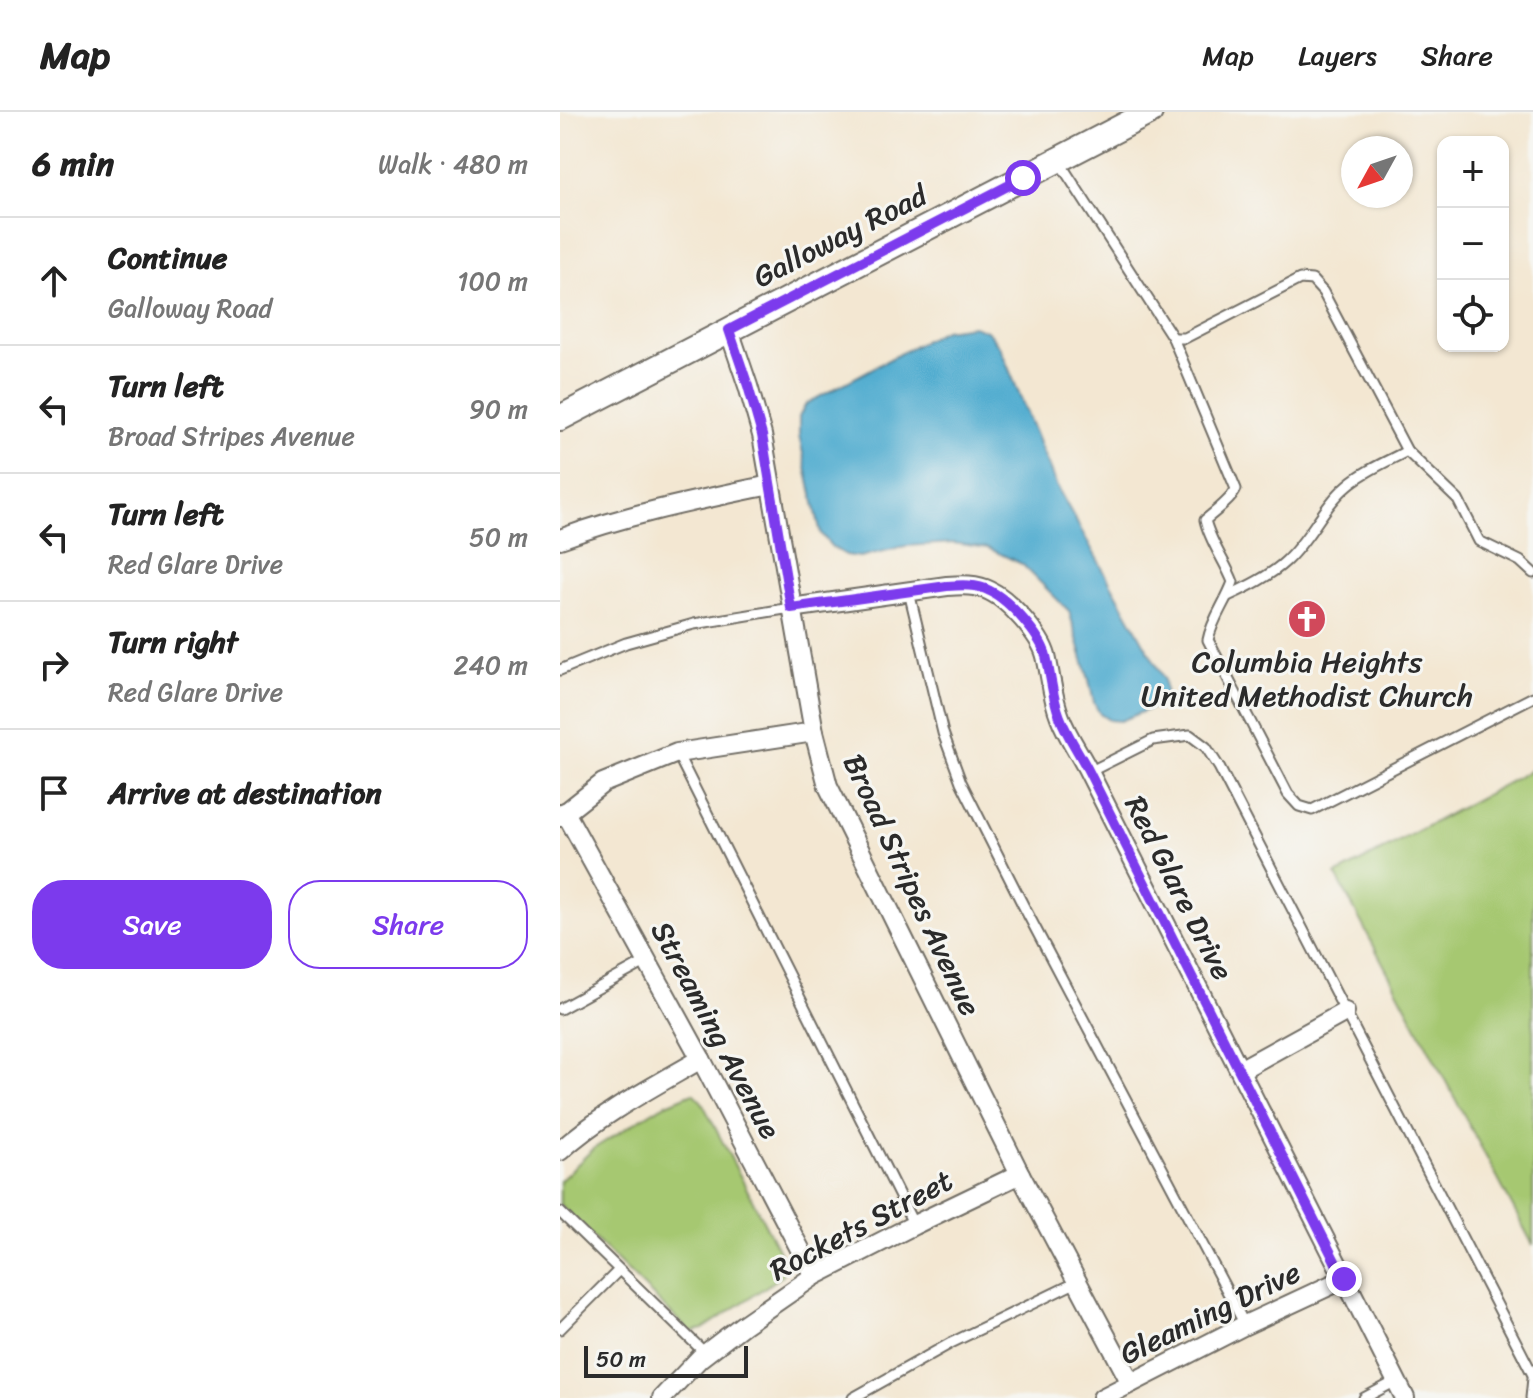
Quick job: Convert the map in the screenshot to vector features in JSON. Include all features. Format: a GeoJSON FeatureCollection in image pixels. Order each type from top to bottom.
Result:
{"type":"FeatureCollection","features":[{"type":"Feature","properties":{"kind":"street","name":"Galloway Road"},"geometry":{"type":"LineString","coordinates":[[560,418],[1150,112]]}},
{"type":"Feature","properties":{"kind":"street","name":"Broad Stripes Avenue"},"geometry":{"type":"LineString","coordinates":[[729,330],[758,423],[814,732],[828,786],[1020,1174],[1131,1383]]}},
{"type":"Feature","properties":{"kind":"street"},"geometry":{"type":"LineString","coordinates":[[560,539],[674,505],[770,485]]}},
{"type":"Feature","properties":{"kind":"street","name":"Red Glare Drive"},"geometry":{"type":"LineString","coordinates":[[791,608],[969,585],[990,591],[1009,606],[1038,638],[1046,655],[1060,718],[1401,1390]]}},
{"type":"Feature","properties":{"kind":"street"},"geometry":{"type":"LineString","coordinates":[[562,814],[603,783],[677,753],[814,732]]}},
{"type":"Feature","properties":{"kind":"street","name":"Streaming Avenue"},"geometry":{"type":"LineString","coordinates":[[562,814],[701,1059],[814,1276]]}},
{"type":"Feature","properties":{"kind":"street"},"geometry":{"type":"LineString","coordinates":[[1240,1070],[1345,1012]]}},
{"type":"Feature","properties":{"kind":"street"},"geometry":{"type":"LineString","coordinates":[[560,1151],[578,1135],[701,1059]]}},
{"type":"Feature","properties":{"kind":"street","name":"Rockets Street"},"geometry":{"type":"LineString","coordinates":[[662,1398],[706,1354],[814,1276],[1020,1174]]}},
{"type":"Feature","properties":{"kind":"street","name":"Gleaming Drive"},"geometry":{"type":"LineString","coordinates":[[1102,1398],[1245,1325],[1344,1279]]}},
{"type":"Feature","properties":{"kind":"lane"},"geometry":{"type":"LineString","coordinates":[[1058,160],[1173,338],[1236,489],[1233,497],[1205,520],[1208,534],[1233,582],[1208,640],[1288,794],[1299,806],[1312,810],[1533,697]]}},
{"type":"Feature","properties":{"kind":"lane"},"geometry":{"type":"LineString","coordinates":[[1173,338],[1185,338],[1300,279],[1312,280],[1323,292],[1407,451],[1458,500],[1479,541],[1520,561],[1533,573]]}},
{"type":"Feature","properties":{"kind":"lane"},"geometry":{"type":"LineString","coordinates":[[1228,596],[1285,562],[1325,514],[1335,497],[1351,482],[1407,451]]}},
{"type":"Feature","properties":{"kind":"lane"},"geometry":{"type":"LineString","coordinates":[[909,592],[943,733],[961,782],[1245,1325]]}},
{"type":"Feature","properties":{"kind":"lane"},"geometry":{"type":"LineString","coordinates":[[560,670],[626,643],[694,624],[791,608]]}},
{"type":"Feature","properties":{"kind":"lane"},"geometry":{"type":"LineString","coordinates":[[1089,772],[1153,740],[1190,735],[1206,747],[1533,1377],[1531,1398]]}},
{"type":"Feature","properties":{"kind":"lane"},"geometry":{"type":"LineString","coordinates":[[677,753],[914,1225]]}},
{"type":"Feature","properties":{"kind":"lane"},"geometry":{"type":"LineString","coordinates":[[560,1009],[647,961]]}},
{"type":"Feature","properties":{"kind":"lane"},"geometry":{"type":"LineString","coordinates":[[560,1212],[706,1354]]}},
{"type":"Feature","properties":{"kind":"lane"},"geometry":{"type":"LineString","coordinates":[[560,1329],[619,1270]]}},
{"type":"Feature","properties":{"kind":"lane"},"geometry":{"type":"LineString","coordinates":[[853,1398],[951,1343],[1078,1282]]}},
{"type":"Feature","properties":{"kind":"lane"},"geometry":{"type":"LineString","coordinates":[[1364,1398],[1401,1390]]}},
{"type":"Feature","properties":{"kind":"green space"},"geometry":{"type":"Polygon","coordinates":[[[1533,769],[1533,1245],[1336,875],[1533,769]]]}},
{"type":"Feature","properties":{"kind":"green space"},"geometry":{"type":"Polygon","coordinates":[[[693,1093],[702,1102],[785,1263],[782,1276],[703,1329],[690,1332],[560,1205],[560,1181],[593,1149],[662,1106],[693,1093]]]}},
{"type":"Feature","properties":{"kind":"water"},"geometry":{"type":"Polygon","coordinates":[[[973,326],[987,331],[1000,347],[1056,485],[1164,679],[1166,702],[1120,721],[1109,720],[1100,714],[1094,703],[1069,611],[1022,564],[988,548],[953,543],[905,546],[860,557],[846,555],[832,547],[821,534],[799,436],[799,417],[806,404],[944,330],[973,326]]]}},
{"type":"Feature","properties":{"kind":"place","name":"Columbia Heights United Methodist Church"},"geometry":{"type":"Point","coordinates":[1307,619]}},
{"type":"Feature","properties":{"kind":"route"},"geometry":{"type":"LineString","coordinates":[[1023,178],[729,330],[762,435],[791,608],[969,585],[990,591],[1009,606],[1038,638],[1046,655],[1060,718],[1344,1279]]}}]}
